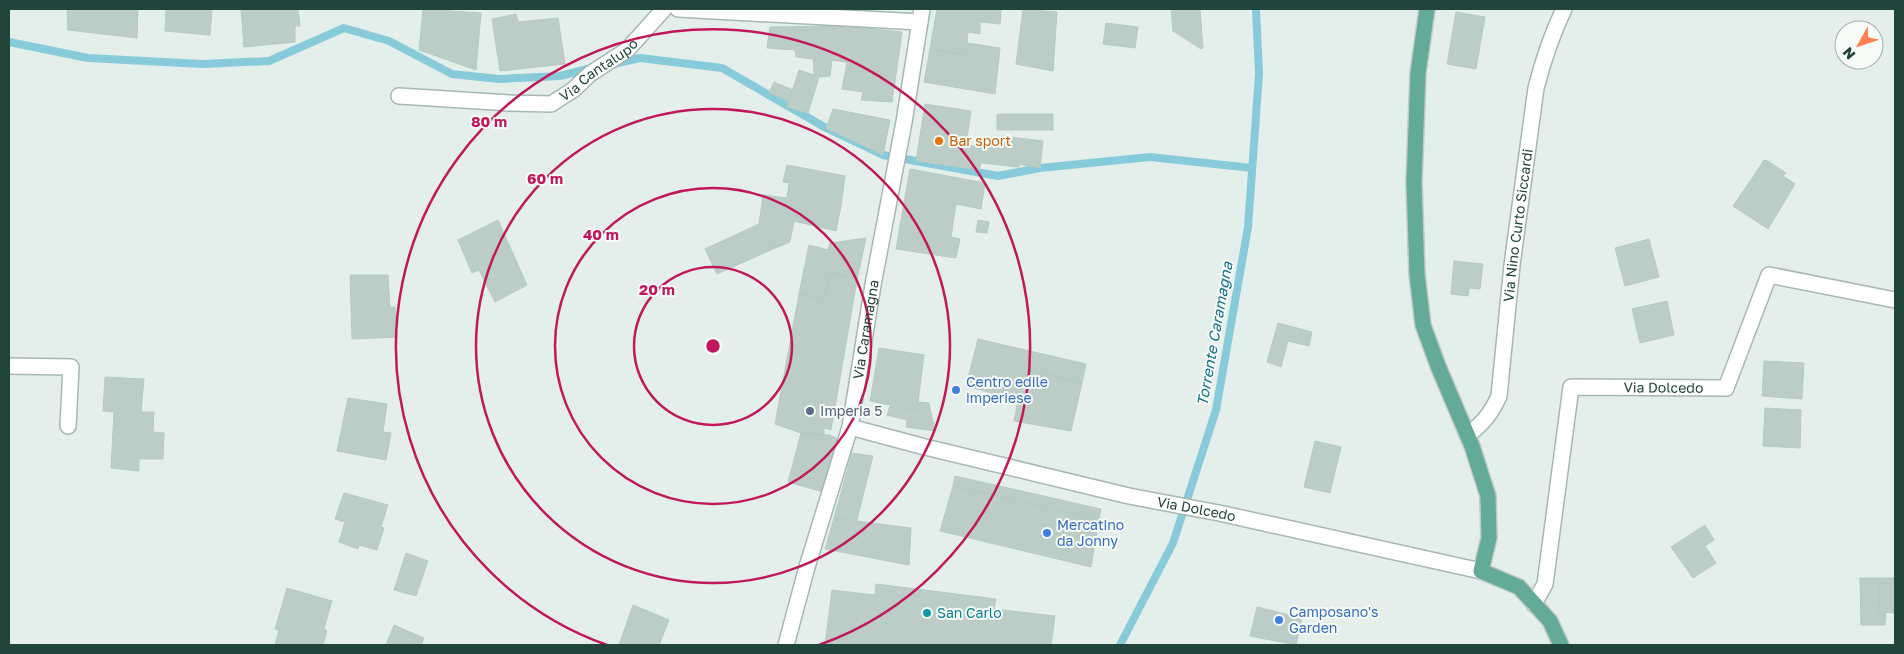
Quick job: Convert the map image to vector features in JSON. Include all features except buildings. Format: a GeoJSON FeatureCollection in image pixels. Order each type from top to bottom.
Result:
{"type":"FeatureCollection","features":[{"type":"Feature","properties":{"kind":"main road"},"geometry":{"type":"LineString","coordinates":[[1427,9],[1417,93],[1414,182],[1417,274],[1423,324],[1438,366],[1468,435],[1488,496],[1489,538],[1481,571]]}},
{"type":"Feature","properties":{"kind":"main road","name":"Via Dolcedo"},"geometry":{"type":"LineString","coordinates":[[1481,571],[1519,587],[1550,622],[1560,645]]}},
{"type":"Feature","properties":{"kind":"street","name":"Via Cantalupo"},"geometry":{"type":"LineString","coordinates":[[399,96],[551,104],[573,90],[590,74],[627,50],[664,9]]}},
{"type":"Feature","properties":{"kind":"street"},"geometry":{"type":"LineString","coordinates":[[678,9],[921,15]]}},
{"type":"Feature","properties":{"kind":"street","name":"Via Nino Curto Siccardi"},"geometry":{"type":"LineString","coordinates":[[1468,435],[1484,422],[1500,396],[1512,265],[1536,88],[1553,34],[1564,9]]}},
{"type":"Feature","properties":{"kind":"street","name":"Via Caramagna"},"geometry":{"type":"LineString","coordinates":[[786,645],[850,427],[873,285],[898,159],[921,15]]}},
{"type":"Feature","properties":{"kind":"street","name":"Via Dolcedo"},"geometry":{"type":"LineString","coordinates":[[1534,604],[1545,584],[1571,387],[1726,388],[1769,275],[1895,300]]}},
{"type":"Feature","properties":{"kind":"street"},"geometry":{"type":"LineString","coordinates":[[9,366],[71,367],[68,426]]}},
{"type":"Feature","properties":{"kind":"street","name":"Via Dolcedo"},"geometry":{"type":"LineString","coordinates":[[850,427],[1129,496],[1219,512],[1481,571]]}},
{"type":"Feature","properties":{"kind":"waterway","name":"Torrente Caramagna"},"geometry":{"type":"LineString","coordinates":[[1120,645],[1173,543],[1216,410],[1248,227],[1259,74],[1256,9]]}},
{"type":"Feature","properties":{"kind":"waterway"},"geometry":{"type":"LineString","coordinates":[[9,42],[88,58],[202,64],[269,61],[344,28],[389,41],[452,74],[499,79],[560,76],[592,68]]}},
{"type":"Feature","properties":{"kind":"waterway"},"geometry":{"type":"LineString","coordinates":[[613,64],[640,58],[722,68],[826,128],[883,155],[998,176],[1040,168],[1150,157],[1252,168]]}},
{"type":"Feature","properties":{"kind":"place","name":"Bar sport"},"geometry":{"type":"Point","coordinates":[939,141]}},
{"type":"Feature","properties":{"kind":"place","name":"Centro edile imperiese"},"geometry":{"type":"Point","coordinates":[956,390]}},
{"type":"Feature","properties":{"kind":"place","name":"Imperia 5"},"geometry":{"type":"Point","coordinates":[810,411]}},
{"type":"Feature","properties":{"kind":"place","name":"Mercatino da Jonny"},"geometry":{"type":"Point","coordinates":[1047,533]}},
{"type":"Feature","properties":{"kind":"place","name":"San Carlo"},"geometry":{"type":"Point","coordinates":[927,613]}},
{"type":"Feature","properties":{"kind":"place","name":"Camposano's Garden"},"geometry":{"type":"Point","coordinates":[1279,620]}}]}
